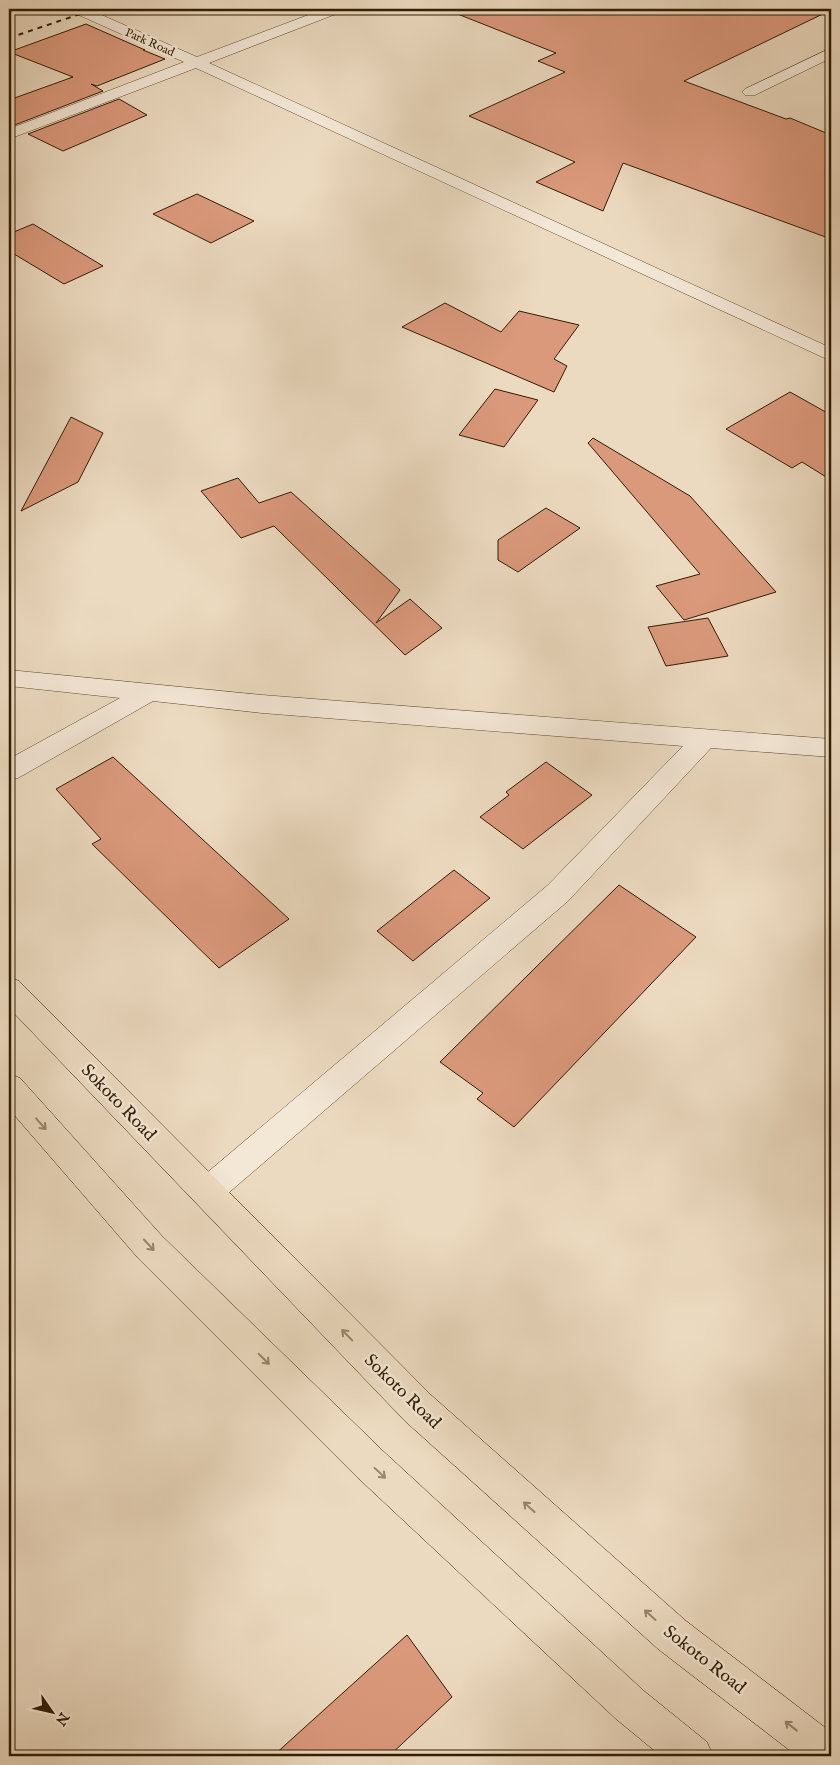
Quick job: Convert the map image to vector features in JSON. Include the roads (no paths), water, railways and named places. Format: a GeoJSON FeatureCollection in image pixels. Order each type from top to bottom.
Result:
{"type":"FeatureCollection","features":[{"type":"Feature","properties":{"kind":"main road","name":"Sokoto Road"},"geometry":{"type":"LineString","coordinates":[[9,988],[418,1408],[672,1635],[830,1756]]}},
{"type":"Feature","properties":{"kind":"main road"},"geometry":{"type":"LineString","coordinates":[[9,1087],[150,1247],[370,1464],[630,1705],[693,1756]]}},
{"type":"Feature","properties":{"kind":"street","name":"Park Road"},"geometry":{"type":"LineString","coordinates":[[77,9],[831,355]]}},
{"type":"Feature","properties":{"kind":"street"},"geometry":{"type":"LineString","coordinates":[[9,134],[336,9]]}},
{"type":"Feature","properties":{"kind":"street"},"geometry":{"type":"LineString","coordinates":[[750,92],[831,52]]}},
{"type":"Feature","properties":{"kind":"street"},"geometry":{"type":"LineString","coordinates":[[9,678],[262,704],[831,748]]}},
{"type":"Feature","properties":{"kind":"street"},"geometry":{"type":"LineString","coordinates":[[9,771],[150,692]]}},
{"type":"Feature","properties":{"kind":"street"},"geometry":{"type":"LineString","coordinates":[[207,1192],[558,893],[705,738]]}},
{"type":"Feature","properties":{"kind":"railway"},"geometry":{"type":"LineString","coordinates":[[9,38],[95,9]]}}]}
